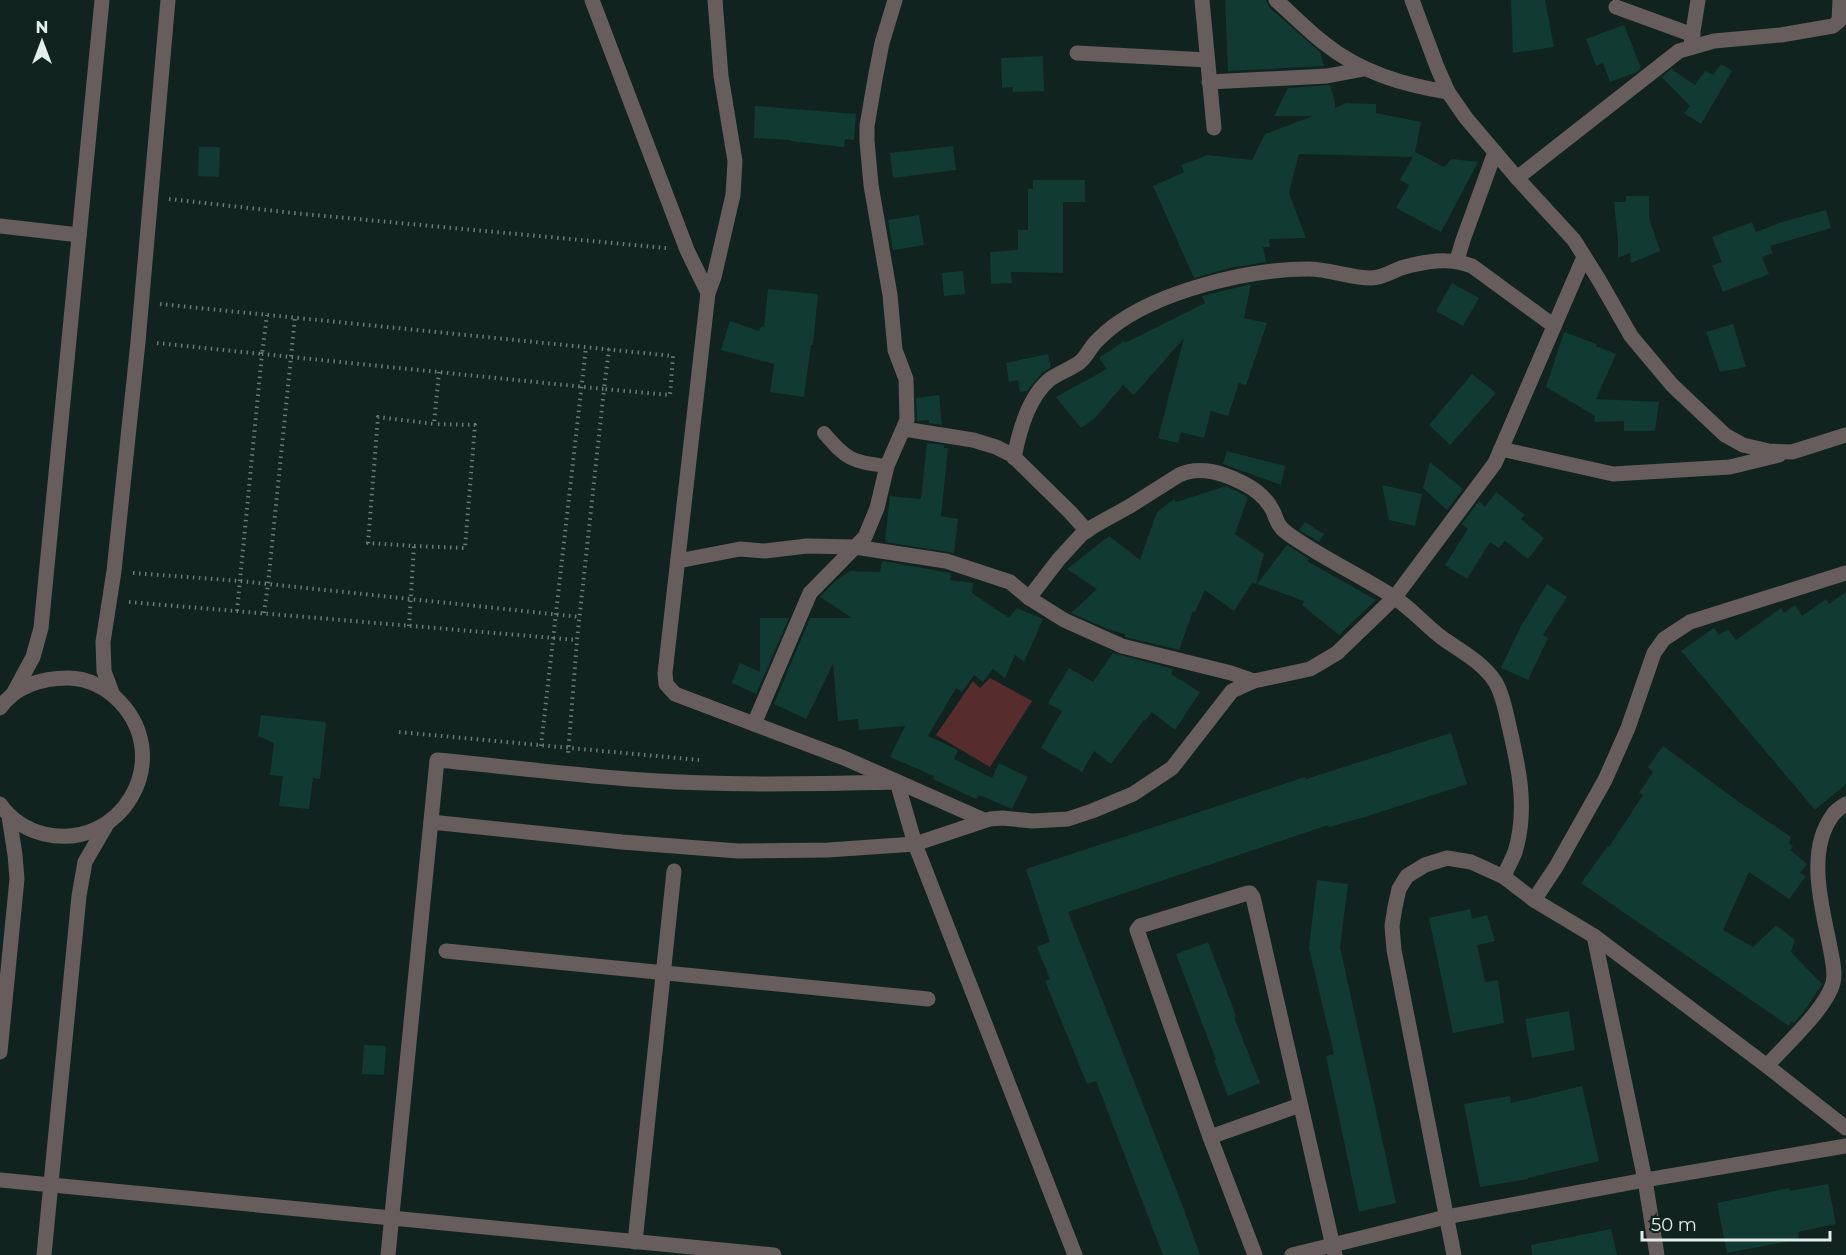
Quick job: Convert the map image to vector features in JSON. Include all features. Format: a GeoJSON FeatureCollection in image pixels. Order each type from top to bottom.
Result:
{"type":"FeatureCollection","features":[{"type":"Feature","properties":{"kind":"street"},"geometry":{"type":"LineString","coordinates":[[4,702],[33,657],[41,628],[102,0]]}},
{"type":"Feature","properties":{"kind":"street"},"geometry":{"type":"LineString","coordinates":[[111,693],[104,671],[103,642],[114,571],[138,342],[168,0]]}},
{"type":"Feature","properties":{"kind":"street"},"geometry":{"type":"LineString","coordinates":[[592,0],[687,250],[708,293]]}},
{"type":"Feature","properties":{"kind":"street"},"geometry":{"type":"LineString","coordinates":[[715,0],[720,76],[735,161],[733,195],[714,277],[708,293],[665,673],[666,684],[675,694],[844,758],[984,820]]}},
{"type":"Feature","properties":{"kind":"street"},"geometry":{"type":"LineString","coordinates":[[754,724],[810,593],[865,537],[877,508],[887,466],[904,429],[907,413],[906,379],[895,350],[890,295],[871,185],[867,141],[867,126],[882,43],[895,0]]}},
{"type":"Feature","properties":{"kind":"street"},"geometry":{"type":"LineString","coordinates":[[1202,0],[1214,129]]}},
{"type":"Feature","properties":{"kind":"street"},"geometry":{"type":"LineString","coordinates":[[1276,0],[1323,43],[1364,69],[1419,88],[1448,92]]}},
{"type":"Feature","properties":{"kind":"street"},"geometry":{"type":"LineString","coordinates":[[1412,0],[1448,92],[1466,118],[1517,178],[1574,240],[1631,336],[1672,385],[1725,435],[1743,445],[1769,451],[1792,452]]}},
{"type":"Feature","properties":{"kind":"street"},"geometry":{"type":"LineString","coordinates":[[1517,178],[1691,41],[1698,0]]}},
{"type":"Feature","properties":{"kind":"street"},"geometry":{"type":"LineString","coordinates":[[1616,6],[1691,41],[1714,41],[1781,35],[1833,26],[1839,21],[1840,0]]}},
{"type":"Feature","properties":{"kind":"street"},"geometry":{"type":"LineString","coordinates":[[1077,53],[1207,60]]}},
{"type":"Feature","properties":{"kind":"street"},"geometry":{"type":"LineString","coordinates":[[1209,82],[1327,76],[1364,69]]}},
{"type":"Feature","properties":{"kind":"street"},"geometry":{"type":"LineString","coordinates":[[1457,260],[1495,152]]}},
{"type":"Feature","properties":{"kind":"street"},"geometry":{"type":"LineString","coordinates":[[0,226],[79,235]]}},
{"type":"Feature","properties":{"kind":"street"},"geometry":{"type":"LineString","coordinates":[[431,822],[622,842],[738,851],[828,850],[915,844],[984,820],[1068,819],[1133,794],[1172,768],[1232,691],[1254,681],[1310,669],[1324,662],[1337,653],[1395,597],[1495,463],[1584,257]]}},
{"type":"Feature","properties":{"kind":"street"},"geometry":{"type":"LineString","coordinates":[[1014,458],[1031,403],[1054,377],[1080,362],[1100,338],[1127,317],[1156,303],[1209,283],[1271,271],[1307,269],[1372,278],[1415,265],[1457,260],[1472,266],[1554,326]]}},
{"type":"Feature","properties":{"kind":"street"},"geometry":{"type":"LineString","coordinates":[[904,429],[982,442],[996,447],[1014,458],[1087,531]]}},
{"type":"Feature","properties":{"kind":"street"},"geometry":{"type":"LineString","coordinates":[[1501,449],[1613,474],[1730,467],[1792,452],[1846,435]]}},
{"type":"Feature","properties":{"kind":"street"},"geometry":{"type":"LineString","coordinates":[[1029,598],[1059,559],[1087,531],[1186,471],[1203,469],[1246,484],[1269,505],[1284,531],[1302,544],[1395,597],[1440,636],[1477,661],[1489,674],[1501,694],[1514,748],[1522,803],[1515,852],[1504,876]]}},
{"type":"Feature","properties":{"kind":"street"},"geometry":{"type":"LineString","coordinates":[[678,561],[740,549],[765,551],[807,546],[855,547],[946,561],[1010,582],[1029,598],[1064,620],[1122,646],[1231,673],[1254,681]]}},
{"type":"Feature","properties":{"kind":"street"},"geometry":{"type":"LineString","coordinates":[[1534,900],[1556,867],[1605,780],[1628,728],[1654,653],[1664,639],[1690,622],[1846,573]]}},
{"type":"Feature","properties":{"kind":"street"},"geometry":{"type":"LineString","coordinates":[[4,702],[31,683],[52,678],[73,678],[93,683],[111,693],[129,712],[140,735],[143,760],[138,784],[126,807],[107,824],[85,862],[79,897],[44,1255]]}},
{"type":"Feature","properties":{"kind":"street"},"geometry":{"type":"LineString","coordinates":[[388,1255],[437,760],[629,779],[723,784],[897,782]]}},
{"type":"Feature","properties":{"kind":"street"},"geometry":{"type":"LineString","coordinates":[[897,782],[915,844],[1075,1255]]}},
{"type":"Feature","properties":{"kind":"street"},"geometry":{"type":"LineString","coordinates":[[1767,1066],[1820,1007],[1833,984],[1833,969],[1820,898],[1819,860],[1823,834],[1833,814],[1846,804]]}},
{"type":"Feature","properties":{"kind":"street"},"geometry":{"type":"LineString","coordinates":[[4,810],[31,830],[56,837],[83,834],[107,824]]}},
{"type":"Feature","properties":{"kind":"street"},"geometry":{"type":"LineString","coordinates":[[0,1052],[17,879],[15,855],[4,810]]}},
{"type":"Feature","properties":{"kind":"street"},"geometry":{"type":"LineString","coordinates":[[1454,1255],[1394,950],[1392,926],[1399,889],[1407,876],[1425,865],[1447,858],[1471,861],[1504,876],[1534,900],[1594,936],[1846,1128]]}},
{"type":"Feature","properties":{"kind":"street"},"geometry":{"type":"LineString","coordinates":[[635,1242],[674,871]]}},
{"type":"Feature","properties":{"kind":"street"},"geometry":{"type":"LineString","coordinates":[[1255,1255],[1210,1137],[1137,930],[1140,926],[1248,893],[1252,895],[1335,1250]]}},
{"type":"Feature","properties":{"kind":"street"},"geometry":{"type":"LineString","coordinates":[[1594,936],[1645,1180],[1657,1255]]}},
{"type":"Feature","properties":{"kind":"street"},"geometry":{"type":"LineString","coordinates":[[446,951],[928,999]]}},
{"type":"Feature","properties":{"kind":"street"},"geometry":{"type":"LineString","coordinates":[[1210,1137],[1300,1105]]}},
{"type":"Feature","properties":{"kind":"street"},"geometry":{"type":"LineString","coordinates":[[1292,1255],[1335,1250],[1446,1217],[1846,1146]]}},
{"type":"Feature","properties":{"kind":"street"},"geometry":{"type":"LineString","coordinates":[[0,1180],[774,1255]]}},
{"type":"Feature","properties":{"kind":"lane"},"geometry":{"type":"LineString","coordinates":[[824,433],[848,458],[859,463],[887,466]]}},
{"type":"Feature","properties":{"kind":"path"},"geometry":{"type":"LineString","coordinates":[[150,197],[293,213],[687,250]]}},
{"type":"Feature","properties":{"kind":"path"},"geometry":{"type":"LineString","coordinates":[[138,342],[670,395],[673,356],[141,302]]}},
{"type":"Feature","properties":{"kind":"path"},"geometry":{"type":"LineString","coordinates":[[237,611],[267,315]]}},
{"type":"Feature","properties":{"kind":"path"},"geometry":{"type":"LineString","coordinates":[[264,614],[295,317]]}},
{"type":"Feature","properties":{"kind":"path"},"geometry":{"type":"LineString","coordinates":[[539,770],[586,347]]}},
{"type":"Feature","properties":{"kind":"path"},"geometry":{"type":"LineString","coordinates":[[567,773],[577,640],[609,349]]}},
{"type":"Feature","properties":{"kind":"path"},"geometry":{"type":"LineString","coordinates":[[434,424],[439,372]]}},
{"type":"Feature","properties":{"kind":"path"},"geometry":{"type":"LineString","coordinates":[[378,417],[434,424],[475,425],[465,548],[368,543],[378,417]]}},
{"type":"Feature","properties":{"kind":"path"},"geometry":{"type":"LineString","coordinates":[[409,626],[414,546]]}},
{"type":"Feature","properties":{"kind":"path"},"geometry":{"type":"LineString","coordinates":[[114,571],[240,581],[580,617]]}},
{"type":"Feature","properties":{"kind":"path"},"geometry":{"type":"LineString","coordinates":[[110,600],[577,640]]}},
{"type":"Feature","properties":{"kind":"path"},"geometry":{"type":"LineString","coordinates":[[399,732],[710,762]]}},
{"type":"Feature","properties":{"kind":"shaded area"},"geometry":{"type":"Polygon","coordinates":[[[990,678],[1032,701],[990,767],[936,735],[973,681],[980,688],[990,678]]]}},
{"type":"Feature","properties":{"kind":"building"},"geometry":{"type":"Polygon","coordinates":[[[1225,0],[1266,0],[1269,7],[1320,52],[1324,66],[1228,71],[1225,0]]]}},
{"type":"Feature","properties":{"kind":"building"},"geometry":{"type":"Polygon","coordinates":[[[1511,0],[1545,0],[1554,47],[1513,53],[1511,0]]]}},
{"type":"Feature","properties":{"kind":"building"},"geometry":{"type":"Polygon","coordinates":[[[1624,25],[1641,68],[1635,73],[1610,82],[1603,63],[1596,66],[1586,39],[1624,25]]]}},
{"type":"Feature","properties":{"kind":"building"},"geometry":{"type":"Polygon","coordinates":[[[1043,56],[1044,91],[1013,92],[1013,87],[1002,88],[1001,58],[1043,56]]]}},
{"type":"Feature","properties":{"kind":"building"},"geometry":{"type":"Polygon","coordinates":[[[1721,64],[1732,71],[1701,124],[1684,113],[1690,106],[1662,77],[1671,69],[1695,85],[1705,71],[1713,75],[1721,64]]]}},
{"type":"Feature","properties":{"kind":"building"},"geometry":{"type":"Polygon","coordinates":[[[1330,85],[1335,108],[1346,103],[1376,104],[1376,113],[1421,122],[1415,152],[1444,167],[1452,159],[1478,162],[1441,232],[1396,208],[1409,185],[1400,180],[1413,157],[1299,154],[1289,193],[1306,238],[1269,239],[1270,247],[1263,247],[1266,262],[1230,268],[1194,278],[1153,186],[1184,172],[1181,165],[1208,155],[1252,160],[1265,134],[1313,116],[1274,116],[1288,88],[1330,85]]]}},
{"type":"Feature","properties":{"kind":"building"},"geometry":{"type":"Polygon","coordinates":[[[755,106],[856,114],[854,140],[845,139],[844,147],[754,138],[755,106]]]}},
{"type":"Feature","properties":{"kind":"building"},"geometry":{"type":"Polygon","coordinates":[[[953,146],[956,170],[893,178],[890,153],[953,146]]]}},
{"type":"Feature","properties":{"kind":"building"},"geometry":{"type":"Polygon","coordinates":[[[199,147],[220,147],[219,177],[198,176],[199,147]]]}},
{"type":"Feature","properties":{"kind":"building"},"geometry":{"type":"Polygon","coordinates":[[[1033,180],[1085,180],[1085,202],[1063,202],[1063,273],[1011,272],[1012,283],[991,284],[990,252],[1018,250],[1018,230],[1028,230],[1028,189],[1033,189],[1033,180]]]}},
{"type":"Feature","properties":{"kind":"building"},"geometry":{"type":"Polygon","coordinates":[[[1626,196],[1649,196],[1649,218],[1660,251],[1631,263],[1630,253],[1618,258],[1614,202],[1626,202],[1626,196]]]}},
{"type":"Feature","properties":{"kind":"building"},"geometry":{"type":"Polygon","coordinates":[[[1826,210],[1831,228],[1770,246],[1773,253],[1762,257],[1769,274],[1723,292],[1712,265],[1722,262],[1712,237],[1752,222],[1756,232],[1826,210]]]}},
{"type":"Feature","properties":{"kind":"building"},"geometry":{"type":"Polygon","coordinates":[[[919,215],[924,245],[893,250],[888,220],[919,215]]]}},
{"type":"Feature","properties":{"kind":"building"},"geometry":{"type":"Polygon","coordinates":[[[963,271],[965,294],[944,296],[942,273],[963,271]]]}},
{"type":"Feature","properties":{"kind":"building"},"geometry":{"type":"Polygon","coordinates":[[[1452,283],[1479,298],[1463,326],[1436,311],[1452,283]]]}},
{"type":"Feature","properties":{"kind":"building"},"geometry":{"type":"Polygon","coordinates":[[[1251,284],[1244,318],[1267,323],[1246,385],[1239,383],[1228,416],[1211,411],[1204,438],[1181,432],[1178,443],[1158,438],[1184,338],[1134,395],[1123,385],[1095,418],[1081,428],[1056,397],[1107,369],[1099,358],[1124,341],[1125,343],[1205,303],[1202,296],[1251,284]]]}},
{"type":"Feature","properties":{"kind":"building"},"geometry":{"type":"Polygon","coordinates":[[[768,289],[818,294],[813,345],[811,345],[804,397],[770,392],[774,364],[721,350],[730,321],[759,331],[761,326],[764,327],[768,289]]]}},
{"type":"Feature","properties":{"kind":"building"},"geometry":{"type":"Polygon","coordinates":[[[1733,324],[1746,367],[1720,372],[1706,332],[1733,324]]]}},
{"type":"Feature","properties":{"kind":"building"},"geometry":{"type":"Polygon","coordinates":[[[1564,332],[1597,344],[1596,346],[1616,354],[1596,399],[1659,402],[1655,431],[1624,431],[1624,421],[1594,422],[1595,416],[1546,387],[1564,332]]]}},
{"type":"Feature","properties":{"kind":"building"},"geometry":{"type":"Polygon","coordinates":[[[1048,354],[1051,367],[1042,373],[1027,391],[1020,392],[1018,380],[1009,382],[1006,363],[1048,354]]]}},
{"type":"Feature","properties":{"kind":"building"},"geometry":{"type":"Polygon","coordinates":[[[1472,374],[1496,393],[1450,445],[1429,425],[1472,374]]]}},
{"type":"Feature","properties":{"kind":"building"},"geometry":{"type":"Polygon","coordinates":[[[939,395],[942,425],[929,423],[929,420],[917,421],[916,398],[939,395]]]}},
{"type":"Feature","properties":{"kind":"building"},"geometry":{"type":"Polygon","coordinates":[[[927,443],[944,445],[944,448],[948,448],[941,516],[958,519],[954,553],[885,542],[890,496],[921,499],[927,443]]]}},
{"type":"Feature","properties":{"kind":"building"},"geometry":{"type":"Polygon","coordinates":[[[1227,451],[1285,466],[1281,485],[1223,464],[1227,451]]]}},
{"type":"Feature","properties":{"kind":"building"},"geometry":{"type":"Polygon","coordinates":[[[1430,462],[1463,489],[1447,510],[1423,488],[1430,462]]]}},
{"type":"Feature","properties":{"kind":"building"},"geometry":{"type":"Polygon","coordinates":[[[1382,485],[1422,494],[1415,526],[1389,520],[1382,485]]]}},
{"type":"Feature","properties":{"kind":"building"},"geometry":{"type":"Polygon","coordinates":[[[1226,486],[1248,497],[1235,534],[1264,554],[1256,584],[1252,583],[1234,611],[1205,590],[1195,612],[1193,611],[1179,650],[1125,637],[1125,634],[1071,613],[1097,589],[1067,569],[1109,536],[1140,560],[1157,512],[1174,499],[1176,502],[1226,486]]]}},
{"type":"Feature","properties":{"kind":"building"},"geometry":{"type":"Polygon","coordinates":[[[1496,492],[1525,515],[1521,519],[1544,538],[1528,559],[1505,541],[1499,548],[1490,542],[1467,579],[1445,565],[1468,529],[1462,524],[1479,501],[1485,507],[1496,492]]]}},
{"type":"Feature","properties":{"kind":"building"},"geometry":{"type":"Polygon","coordinates":[[[1305,522],[1324,534],[1319,542],[1299,530],[1305,522]]]}},
{"type":"Feature","properties":{"kind":"building"},"geometry":{"type":"Polygon","coordinates":[[[1287,545],[1309,559],[1307,561],[1376,600],[1339,635],[1302,605],[1304,601],[1257,584],[1287,545]]]}},
{"type":"Feature","properties":{"kind":"building"},"geometry":{"type":"Polygon","coordinates":[[[882,561],[951,573],[950,580],[973,583],[972,593],[1009,618],[1017,608],[1043,619],[1024,662],[1015,655],[1005,678],[993,669],[983,682],[974,675],[962,692],[956,688],[928,736],[958,750],[954,759],[992,778],[999,763],[1028,777],[1012,809],[979,795],[976,799],[933,779],[934,776],[890,757],[905,726],[859,730],[858,719],[838,721],[833,664],[806,719],[774,704],[810,618],[852,618],[820,597],[833,583],[850,571],[880,572],[882,561]]]}},
{"type":"Feature","properties":{"kind":"building"},"geometry":{"type":"Polygon","coordinates":[[[1547,584],[1567,597],[1543,635],[1548,638],[1528,680],[1501,668],[1521,626],[1547,584]]]}},
{"type":"Feature","properties":{"kind":"building"},"geometry":{"type":"Polygon","coordinates":[[[1846,592],[1846,784],[1815,810],[1681,651],[1714,628],[1719,635],[1728,629],[1736,640],[1781,608],[1784,613],[1795,605],[1802,616],[1826,599],[1829,604],[1846,592]]]}},
{"type":"Feature","properties":{"kind":"building"},"geometry":{"type":"Polygon","coordinates":[[[760,618],[789,618],[756,694],[732,683],[740,663],[760,672],[760,618]]]}},
{"type":"Feature","properties":{"kind":"building"},"geometry":{"type":"Polygon","coordinates":[[[1113,653],[1173,669],[1171,674],[1200,692],[1175,730],[1152,712],[1111,764],[1094,751],[1082,772],[1041,748],[1062,711],[1048,703],[1069,668],[1093,682],[1113,653]]]}},
{"type":"Feature","properties":{"kind":"building"},"geometry":{"type":"Polygon","coordinates":[[[261,715],[326,722],[320,779],[313,778],[309,809],[279,806],[283,776],[270,775],[274,743],[258,736],[261,715]]]}},
{"type":"Feature","properties":{"kind":"building"},"geometry":{"type":"Polygon","coordinates":[[[1451,733],[1467,784],[1365,817],[1329,827],[1328,825],[1068,912],[1200,1255],[1163,1255],[1096,1081],[1087,1084],[1045,981],[1050,979],[1037,947],[1050,942],[1026,869],[1305,777],[1306,779],[1451,733]]]}},
{"type":"Feature","properties":{"kind":"building"},"geometry":{"type":"Polygon","coordinates":[[[1663,746],[1791,837],[1789,843],[1793,846],[1790,850],[1807,864],[1800,873],[1806,876],[1789,899],[1749,872],[1723,930],[1753,947],[1776,925],[1795,940],[1791,952],[1822,984],[1806,1009],[1794,1023],[1791,1021],[1789,1026],[1581,883],[1609,847],[1643,795],[1639,793],[1653,772],[1648,767],[1663,746]]]}},
{"type":"Feature","properties":{"kind":"building"},"geometry":{"type":"Polygon","coordinates":[[[1317,880],[1348,884],[1340,947],[1396,1203],[1359,1212],[1326,1056],[1334,1054],[1309,948],[1317,880]]]}},
{"type":"Feature","properties":{"kind":"building"},"geometry":{"type":"Polygon","coordinates":[[[1470,909],[1472,919],[1487,915],[1495,941],[1477,945],[1485,982],[1498,980],[1504,1023],[1453,1033],[1429,918],[1470,909]]]}},
{"type":"Feature","properties":{"kind":"building"},"geometry":{"type":"Polygon","coordinates":[[[1208,942],[1260,1083],[1228,1096],[1176,954],[1208,942]]]}},
{"type":"Feature","properties":{"kind":"building"},"geometry":{"type":"Polygon","coordinates":[[[1569,1011],[1575,1050],[1532,1058],[1525,1019],[1569,1011]]]}},
{"type":"Feature","properties":{"kind":"building"},"geometry":{"type":"Polygon","coordinates":[[[364,1045],[386,1046],[384,1075],[362,1074],[364,1045]]]}},
{"type":"Feature","properties":{"kind":"building"},"geometry":{"type":"Polygon","coordinates":[[[1582,1086],[1599,1161],[1528,1179],[1480,1187],[1464,1104],[1510,1096],[1511,1103],[1582,1086]]]}},
{"type":"Feature","properties":{"kind":"building"},"geometry":{"type":"Polygon","coordinates":[[[1828,1184],[1836,1224],[1798,1232],[1799,1239],[1727,1253],[1717,1203],[1789,1188],[1790,1191],[1828,1184]]]}},
{"type":"Feature","properties":{"kind":"building"},"geometry":{"type":"Polygon","coordinates":[[[1611,1229],[1617,1255],[1532,1255],[1531,1245],[1611,1229]]]}}]}
